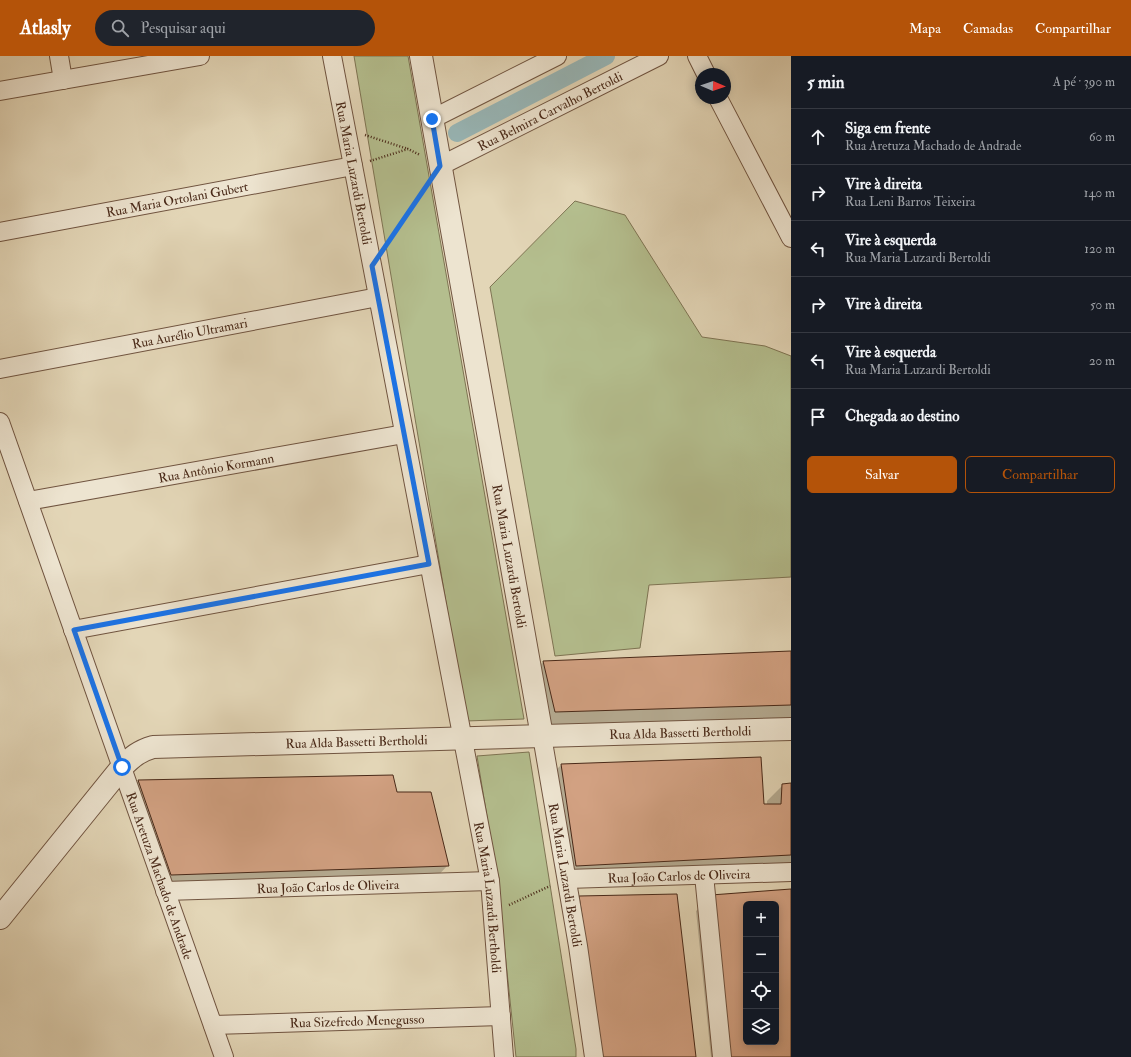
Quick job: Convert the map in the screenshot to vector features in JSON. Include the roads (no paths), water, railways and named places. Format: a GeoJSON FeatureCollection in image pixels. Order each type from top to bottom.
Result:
{"type":"FeatureCollection","features":[{"type":"Feature","properties":{"kind":"street"},"geometry":{"type":"LineString","coordinates":[[59,56],[63,80]]}},
{"type":"Feature","properties":{"kind":"street"},"geometry":{"type":"LineString","coordinates":[[0,91],[196,56]]}},
{"type":"Feature","properties":{"kind":"street","name":"Rua Maria Luzardi Bertoldi"},"geometry":{"type":"LineString","coordinates":[[332,56],[462,738]]}},
{"type":"Feature","properties":{"kind":"street","name":"Rua Maria Luzardi Bertoldi"},"geometry":{"type":"LineString","coordinates":[[421,56],[567,879],[594,1057]]}},
{"type":"Feature","properties":{"kind":"street"},"geometry":{"type":"LineString","coordinates":[[432,119],[557,56]]}},
{"type":"Feature","properties":{"kind":"street","name":"Rua Belmira Carvalho Bertoldi"},"geometry":{"type":"LineString","coordinates":[[440,166],[659,56]]}},
{"type":"Feature","properties":{"kind":"street"},"geometry":{"type":"LineString","coordinates":[[697,56],[703,68]]}},
{"type":"Feature","properties":{"kind":"street"},"geometry":{"type":"LineString","coordinates":[[721,104],[791,238]]}},
{"type":"Feature","properties":{"kind":"street","name":"Rua Maria Ortolani Gubert"},"geometry":{"type":"LineString","coordinates":[[0,232],[354,166]]}},
{"type":"Feature","properties":{"kind":"street","name":"Rua Aurélio Ultramari"},"geometry":{"type":"LineString","coordinates":[[0,369],[378,297]]}},
{"type":"Feature","properties":{"kind":"street","name":"Rua Aretuza Machado de Andrade"},"geometry":{"type":"LineString","coordinates":[[0,422],[224,1057]]}},
{"type":"Feature","properties":{"kind":"street","name":"Rua Antônio Kormann"},"geometry":{"type":"LineString","coordinates":[[28,501],[404,434]]}},
{"type":"Feature","properties":{"kind":"street"},"geometry":{"type":"LineString","coordinates":[[74,630],[429,564]]}},
{"type":"Feature","properties":{"kind":"street","name":"Rua Alda Bassetti Bertholdi"},"geometry":{"type":"LineString","coordinates":[[0,918],[122,767],[138,753],[153,747],[791,729]]}},
{"type":"Feature","properties":{"kind":"street","name":"Rua Maria Luzardi Bertholdi"},"geometry":{"type":"LineString","coordinates":[[462,738],[490,881],[504,1057]]}},
{"type":"Feature","properties":{"kind":"street","name":"Rua João Carlos de Oliveira"},"geometry":{"type":"LineString","coordinates":[[567,879],[791,872]]}},
{"type":"Feature","properties":{"kind":"street"},"geometry":{"type":"LineString","coordinates":[[704,875],[722,1057]]}},
{"type":"Feature","properties":{"kind":"street","name":"Rua João Carlos de Oliveira"},"geometry":{"type":"LineString","coordinates":[[165,891],[490,881]]}},
{"type":"Feature","properties":{"kind":"street","name":"Rua Sizefredo Menegusso"},"geometry":{"type":"LineString","coordinates":[[213,1026],[501,1016]]}},
{"type":"Feature","properties":{"kind":"waterway"},"geometry":{"type":"LineString","coordinates":[[457,133],[606,56]]}}]}
